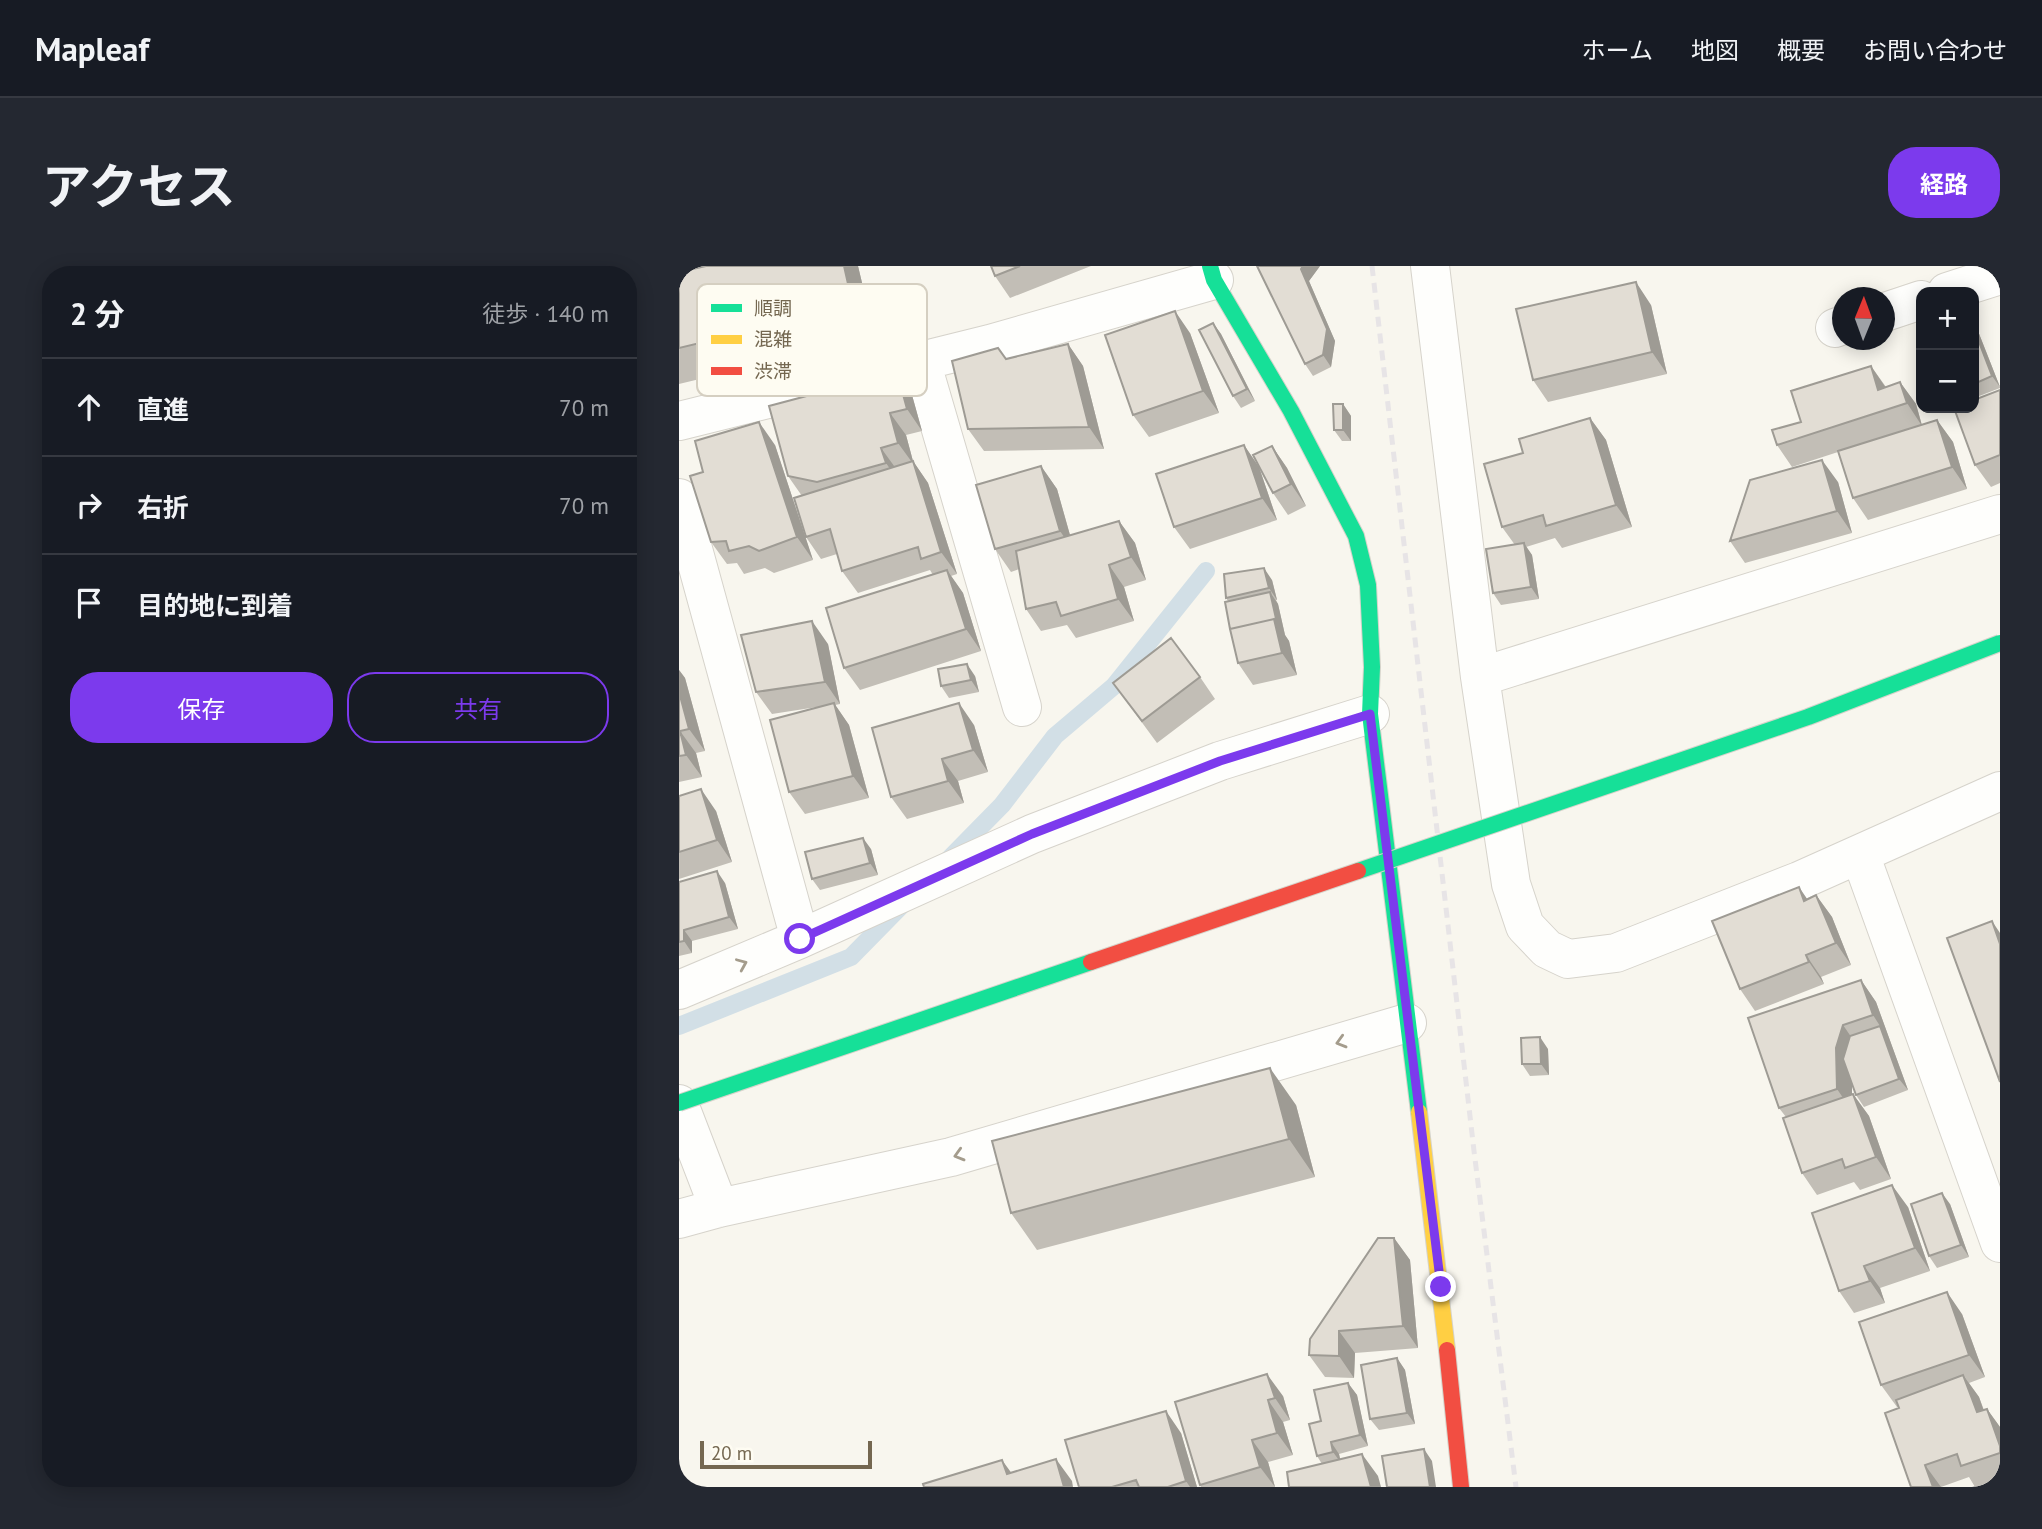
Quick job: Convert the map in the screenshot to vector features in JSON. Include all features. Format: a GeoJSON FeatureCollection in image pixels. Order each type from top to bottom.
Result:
{"type":"FeatureCollection","features":[{"type":"Feature","properties":{"kind":"street"},"geometry":{"type":"LineString","coordinates":[[1430,266],[1480,677],[1511,884],[1525,926],[1547,948],[1569,959],[1616,953],[1799,881],[2000,792]]}},
{"type":"Feature","properties":{"kind":"street"},"geometry":{"type":"LineString","coordinates":[[927,360],[990,344],[1212,273],[1291,411],[1356,536],[1367,585],[1372,667],[1370,714],[1441,1287],[1461,1487]]}},
{"type":"Feature","properties":{"kind":"street"},"geometry":{"type":"LineString","coordinates":[[1963,287],[2000,275]]}},
{"type":"Feature","properties":{"kind":"street"},"geometry":{"type":"LineString","coordinates":[[1895,309],[1916,302]]}},
{"type":"Feature","properties":{"kind":"street"},"geometry":{"type":"LineString","coordinates":[[927,381],[1023,707]]}},
{"type":"Feature","properties":{"kind":"street"},"geometry":{"type":"LineString","coordinates":[[679,422],[782,396]]}},
{"type":"Feature","properties":{"kind":"street"},"geometry":{"type":"LineString","coordinates":[[679,498],[800,939]]}},
{"type":"Feature","properties":{"kind":"street"},"geometry":{"type":"LineString","coordinates":[[1480,677],[2000,514]]}},
{"type":"Feature","properties":{"kind":"street"},"geometry":{"type":"LineString","coordinates":[[719,1208],[679,1103],[1808,717],[2000,643]]}},
{"type":"Feature","properties":{"kind":"street"},"geometry":{"type":"LineString","coordinates":[[679,990],[800,939],[1032,834],[1220,761],[1370,714]]}},
{"type":"Feature","properties":{"kind":"street"},"geometry":{"type":"LineString","coordinates":[[1860,854],[2000,1243]]}},
{"type":"Feature","properties":{"kind":"street"},"geometry":{"type":"LineString","coordinates":[[679,1219],[951,1157],[1407,1023]]}},
{"type":"Feature","properties":{"kind":"building"},"geometry":{"type":"Polygon","coordinates":[[[706,266],[844,266],[848,284],[697,284],[697,344],[679,348],[679,272],[706,266]]]}},
{"type":"Feature","properties":{"kind":"building"},"geometry":{"type":"Polygon","coordinates":[[[991,266],[1020,266],[995,276],[991,266]]]}},
{"type":"Feature","properties":{"kind":"building"},"geometry":{"type":"Polygon","coordinates":[[[1257,266],[1303,266],[1301,269],[1327,329],[1323,355],[1305,364],[1257,266]]]}},
{"type":"Feature","properties":{"kind":"building"},"geometry":{"type":"Polygon","coordinates":[[[1636,282],[1652,352],[1533,380],[1516,309],[1636,282]]]}},
{"type":"Feature","properties":{"kind":"building"},"geometry":{"type":"Polygon","coordinates":[[[1175,311],[1203,391],[1133,415],[1105,335],[1175,311]]]}},
{"type":"Feature","properties":{"kind":"building"},"geometry":{"type":"Polygon","coordinates":[[[1213,323],[1247,389],[1233,396],[1199,330],[1213,323]]]}},
{"type":"Feature","properties":{"kind":"building"},"geometry":{"type":"Polygon","coordinates":[[[1979,342],[1992,376],[1979,382],[1979,342]]]}},
{"type":"Feature","properties":{"kind":"building"},"geometry":{"type":"Polygon","coordinates":[[[1068,344],[1089,427],[968,429],[952,361],[998,348],[1006,359],[1068,344]]]}},
{"type":"Feature","properties":{"kind":"building"},"geometry":{"type":"Polygon","coordinates":[[[1871,366],[1878,390],[1900,382],[1907,403],[1777,445],[1772,430],[1801,422],[1791,391],[1871,366]]]}},
{"type":"Feature","properties":{"kind":"building"},"geometry":{"type":"Polygon","coordinates":[[[2000,390],[2000,455],[1975,465],[1956,413],[1979,413],[1979,398],[2000,390]]]}},
{"type":"Feature","properties":{"kind":"building"},"geometry":{"type":"Polygon","coordinates":[[[807,396],[903,396],[907,409],[890,413],[898,443],[881,448],[886,463],[817,482],[788,476],[769,406],[807,396]]]}},
{"type":"Feature","properties":{"kind":"building"},"geometry":{"type":"Polygon","coordinates":[[[1333,404],[1343,404],[1343,430],[1334,430],[1333,404]]]}},
{"type":"Feature","properties":{"kind":"building"},"geometry":{"type":"Polygon","coordinates":[[[1590,418],[1616,505],[1546,526],[1543,515],[1502,527],[1484,464],[1523,453],[1519,439],[1590,418]]]}},
{"type":"Feature","properties":{"kind":"building"},"geometry":{"type":"Polygon","coordinates":[[[1937,420],[1952,467],[1853,498],[1838,451],[1937,420]]]}},
{"type":"Feature","properties":{"kind":"building"},"geometry":{"type":"Polygon","coordinates":[[[759,422],[797,537],[759,551],[749,546],[729,551],[726,541],[711,542],[690,476],[703,472],[695,441],[759,422]]]}},
{"type":"Feature","properties":{"kind":"building"},"geometry":{"type":"Polygon","coordinates":[[[1244,445],[1262,498],[1174,527],[1156,474],[1244,445]]]}},
{"type":"Feature","properties":{"kind":"building"},"geometry":{"type":"Polygon","coordinates":[[[1272,446],[1291,484],[1273,493],[1253,455],[1272,446]]]}},
{"type":"Feature","properties":{"kind":"building"},"geometry":{"type":"Polygon","coordinates":[[[1822,460],[1837,511],[1730,541],[1750,480],[1822,460]]]}},
{"type":"Feature","properties":{"kind":"building"},"geometry":{"type":"Polygon","coordinates":[[[913,461],[941,552],[921,559],[918,547],[842,571],[830,529],[806,537],[794,498],[913,461]]]}},
{"type":"Feature","properties":{"kind":"building"},"geometry":{"type":"Polygon","coordinates":[[[1041,466],[1060,531],[995,549],[976,485],[1041,466]]]}},
{"type":"Feature","properties":{"kind":"building"},"geometry":{"type":"Polygon","coordinates":[[[1119,521],[1131,557],[1109,565],[1118,599],[1061,616],[1056,602],[1026,609],[1016,551],[1119,521]]]}},
{"type":"Feature","properties":{"kind":"building"},"geometry":{"type":"Polygon","coordinates":[[[1524,543],[1531,587],[1493,593],[1486,549],[1524,543]]]}},
{"type":"Feature","properties":{"kind":"building"},"geometry":{"type":"Polygon","coordinates":[[[1264,568],[1269,588],[1226,598],[1224,574],[1264,568]]]}},
{"type":"Feature","properties":{"kind":"building"},"geometry":{"type":"Polygon","coordinates":[[[947,570],[966,629],[844,668],[826,608],[947,570]]]}},
{"type":"Feature","properties":{"kind":"building"},"geometry":{"type":"Polygon","coordinates":[[[1270,592],[1277,623],[1274,619],[1230,629],[1225,602],[1270,592]]]}},
{"type":"Feature","properties":{"kind":"building"},"geometry":{"type":"Polygon","coordinates":[[[1274,619],[1282,653],[1238,663],[1230,629],[1274,619]]]}},
{"type":"Feature","properties":{"kind":"building"},"geometry":{"type":"Polygon","coordinates":[[[812,621],[825,682],[756,692],[741,635],[812,621]]]}},
{"type":"Feature","properties":{"kind":"building"},"geometry":{"type":"Polygon","coordinates":[[[1171,638],[1200,677],[1142,721],[1113,683],[1171,638]]]}},
{"type":"Feature","properties":{"kind":"building"},"geometry":{"type":"Polygon","coordinates":[[[967,664],[971,680],[941,686],[938,669],[967,664]]]}},
{"type":"Feature","properties":{"kind":"building"},"geometry":{"type":"Polygon","coordinates":[[[679,692],[689,729],[680,731],[686,755],[679,756],[679,692]]]}},
{"type":"Feature","properties":{"kind":"building"},"geometry":{"type":"Polygon","coordinates":[[[834,703],[853,776],[789,792],[770,720],[834,703]]]}},
{"type":"Feature","properties":{"kind":"building"},"geometry":{"type":"Polygon","coordinates":[[[959,703],[973,750],[942,759],[948,781],[891,797],[872,728],[959,703]]]}},
{"type":"Feature","properties":{"kind":"building"},"geometry":{"type":"Polygon","coordinates":[[[701,789],[717,840],[679,852],[679,796],[701,789]]]}},
{"type":"Feature","properties":{"kind":"building"},"geometry":{"type":"Polygon","coordinates":[[[863,838],[870,863],[812,879],[805,852],[863,838]]]}},
{"type":"Feature","properties":{"kind":"building"},"geometry":{"type":"Polygon","coordinates":[[[717,871],[729,917],[684,930],[684,941],[679,942],[679,882],[717,871]]]}},
{"type":"Feature","properties":{"kind":"building"},"geometry":{"type":"Polygon","coordinates":[[[1799,887],[1804,901],[1816,895],[1836,943],[1806,955],[1809,962],[1740,989],[1712,921],[1799,887]]]}},
{"type":"Feature","properties":{"kind":"building"},"geometry":{"type":"Polygon","coordinates":[[[1992,921],[2000,944],[2000,1082],[1947,938],[1992,921]]]}},
{"type":"Feature","properties":{"kind":"building"},"geometry":{"type":"Polygon","coordinates":[[[1861,980],[1873,1015],[1843,1025],[1836,1048],[1837,1089],[1779,1108],[1748,1018],[1861,980]]]}},
{"type":"Feature","properties":{"kind":"building"},"geometry":{"type":"Polygon","coordinates":[[[1880,1026],[1899,1079],[1856,1095],[1843,1059],[1850,1036],[1880,1026]]]}},
{"type":"Feature","properties":{"kind":"building"},"geometry":{"type":"Polygon","coordinates":[[[1540,1037],[1541,1064],[1522,1064],[1521,1038],[1540,1037]]]}},
{"type":"Feature","properties":{"kind":"building"},"geometry":{"type":"Polygon","coordinates":[[[1270,1068],[1289,1139],[1011,1213],[992,1141],[1270,1068]]]}},
{"type":"Feature","properties":{"kind":"building"},"geometry":{"type":"Polygon","coordinates":[[[1853,1094],[1876,1157],[1845,1168],[1842,1159],[1802,1173],[1783,1118],[1853,1094]]]}},
{"type":"Feature","properties":{"kind":"building"},"geometry":{"type":"Polygon","coordinates":[[[1892,1185],[1915,1248],[1864,1266],[1870,1281],[1839,1291],[1812,1213],[1892,1185]]]}},
{"type":"Feature","properties":{"kind":"building"},"geometry":{"type":"Polygon","coordinates":[[[1942,1193],[1961,1245],[1929,1256],[1911,1204],[1942,1193]]]}},
{"type":"Feature","properties":{"kind":"building"},"geometry":{"type":"Polygon","coordinates":[[[1378,1238],[1394,1238],[1403,1326],[1339,1331],[1339,1356],[1309,1355],[1310,1339],[1378,1238]]]}},
{"type":"Feature","properties":{"kind":"building"},"geometry":{"type":"Polygon","coordinates":[[[1947,1292],[1969,1355],[1881,1385],[1859,1322],[1947,1292]]]}},
{"type":"Feature","properties":{"kind":"building"},"geometry":{"type":"Polygon","coordinates":[[[1397,1358],[1407,1413],[1370,1419],[1361,1365],[1397,1358]]]}},
{"type":"Feature","properties":{"kind":"building"},"geometry":{"type":"Polygon","coordinates":[[[1267,1374],[1275,1398],[1268,1400],[1277,1433],[1252,1440],[1260,1467],[1200,1485],[1175,1402],[1267,1374]]]}},
{"type":"Feature","properties":{"kind":"building"},"geometry":{"type":"Polygon","coordinates":[[[1963,1375],[1977,1412],[1987,1409],[2000,1453],[1961,1466],[1957,1454],[1925,1465],[1933,1487],[1911,1487],[1885,1413],[1899,1408],[1896,1400],[1963,1375]]]}},
{"type":"Feature","properties":{"kind":"building"},"geometry":{"type":"Polygon","coordinates":[[[1348,1383],[1360,1435],[1331,1442],[1333,1452],[1317,1456],[1309,1424],[1321,1421],[1314,1390],[1348,1383]]]}},
{"type":"Feature","properties":{"kind":"building"},"geometry":{"type":"Polygon","coordinates":[[[1166,1411],[1186,1481],[1168,1487],[1139,1487],[1136,1480],[1112,1487],[1079,1487],[1065,1440],[1166,1411]]]}},
{"type":"Feature","properties":{"kind":"building"},"geometry":{"type":"Polygon","coordinates":[[[1424,1449],[1430,1487],[1387,1487],[1382,1456],[1424,1449]]]}},
{"type":"Feature","properties":{"kind":"building"},"geometry":{"type":"Polygon","coordinates":[[[1362,1454],[1371,1487],[1289,1487],[1287,1472],[1362,1454]]]}},
{"type":"Feature","properties":{"kind":"building"},"geometry":{"type":"Polygon","coordinates":[[[1056,1459],[1064,1487],[924,1487],[923,1484],[1002,1460],[1007,1474],[1056,1459]]]}},
{"type":"Feature","properties":{"kind":"waterway"},"geometry":{"type":"LineString","coordinates":[[948,860],[1002,805],[1055,736],[1114,686],[1206,571]]}},
{"type":"Feature","properties":{"kind":"waterway"},"geometry":{"type":"LineString","coordinates":[[679,1026],[851,957],[903,904]]}},
{"type":"Feature","properties":{"kind":"railway"},"geometry":{"type":"LineString","coordinates":[[1372,266],[1474,1151],[1516,1487]]}},
{"type":"Feature","properties":{"kind":"traffic: fast"},"geometry":{"type":"LineString","coordinates":[[1210,266],[1214,280],[1291,411],[1356,536],[1368,585],[1372,667],[1370,714],[1419,1112]]}},
{"type":"Feature","properties":{"kind":"traffic: fast"},"geometry":{"type":"LineString","coordinates":[[1358,871],[1808,717],[2000,643]]}},
{"type":"Feature","properties":{"kind":"traffic: fast"},"geometry":{"type":"LineString","coordinates":[[679,1103],[1091,962]]}},
{"type":"Feature","properties":{"kind":"traffic: slow"},"geometry":{"type":"LineString","coordinates":[[1419,1112],[1447,1350]]}},
{"type":"Feature","properties":{"kind":"traffic: jam"},"geometry":{"type":"LineString","coordinates":[[1091,962],[1358,871]]}},
{"type":"Feature","properties":{"kind":"traffic: jam"},"geometry":{"type":"LineString","coordinates":[[1447,1350],[1461,1487]]}},
{"type":"Feature","properties":{"kind":"route"},"geometry":{"type":"LineString","coordinates":[[800,939],[1032,834],[1220,761],[1370,714],[1441,1287]]}}]}
